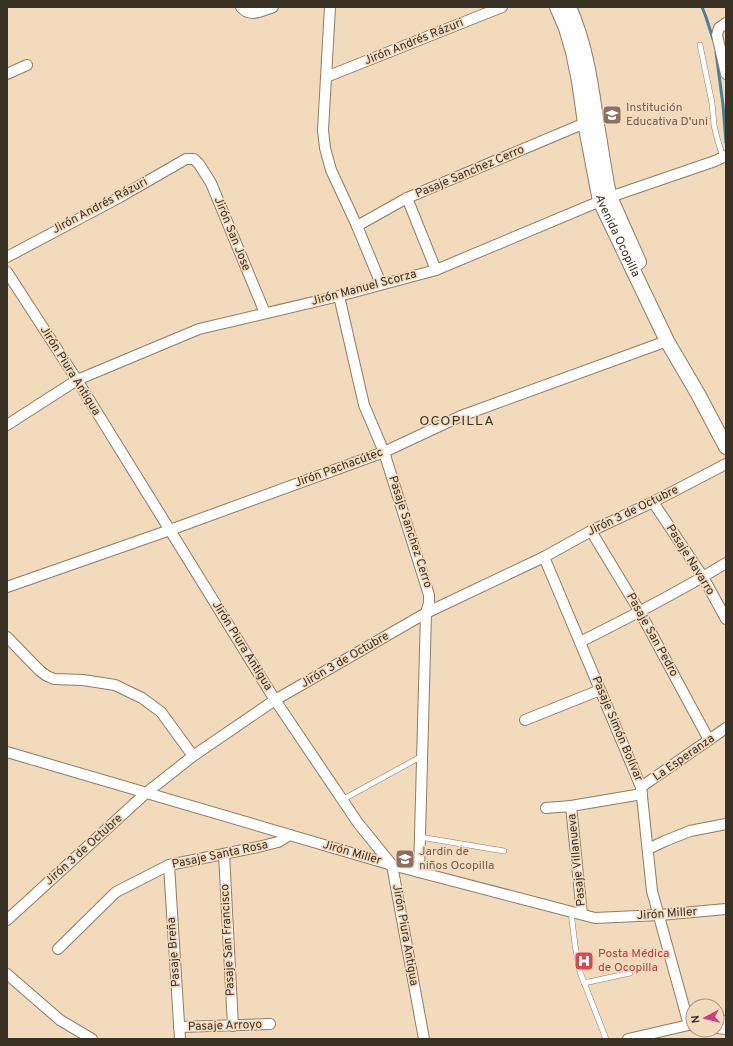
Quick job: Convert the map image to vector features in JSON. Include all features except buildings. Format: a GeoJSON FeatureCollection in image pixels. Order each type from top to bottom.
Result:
{"type":"FeatureCollection","features":[{"type":"Feature","properties":{"kind":"street"},"geometry":{"type":"LineString","coordinates":[[241,7],[250,13],[256,13],[273,7]]}},
{"type":"Feature","properties":{"kind":"street"},"geometry":{"type":"LineString","coordinates":[[330,7],[323,130],[325,148],[330,170],[357,226],[381,284]]}},
{"type":"Feature","properties":{"kind":"street","name":"Jirón Andrés Rázuri"},"geometry":{"type":"LineString","coordinates":[[326,76],[502,7]]}},
{"type":"Feature","properties":{"kind":"street","name":"Avenida Ocopilla"},"geometry":{"type":"LineString","coordinates":[[557,7],[566,28],[573,52],[585,123],[605,199],[644,295],[667,341],[698,394],[726,447]]}},
{"type":"Feature","properties":{"kind":"street","name":"Avenida Ocopilla"},"geometry":{"type":"LineString","coordinates":[[569,7],[584,48],[591,82],[607,185],[605,199],[668,323],[726,426]]}},
{"type":"Feature","properties":{"kind":"street"},"geometry":{"type":"LineString","coordinates":[[726,24],[719,28],[717,35],[726,74]]}},
{"type":"Feature","properties":{"kind":"street"},"geometry":{"type":"LineString","coordinates":[[7,74],[27,65]]}},
{"type":"Feature","properties":{"kind":"street","name":"Pasaje Sanchez Cerro"},"geometry":{"type":"LineString","coordinates":[[357,226],[407,198],[585,123]]}},
{"type":"Feature","properties":{"kind":"street","name":"Jirón Manuel Scorza"},"geometry":{"type":"LineString","coordinates":[[7,425],[76,380],[198,329],[339,296],[436,270],[605,199],[725,157]]}},
{"type":"Feature","properties":{"kind":"street","name":"Jirón Andrés Rázuri"},"geometry":{"type":"LineString","coordinates":[[7,257],[186,159],[194,159]]}},
{"type":"Feature","properties":{"kind":"street","name":"Jirón San Jose"},"geometry":{"type":"LineString","coordinates":[[194,159],[211,183],[265,313]]}},
{"type":"Feature","properties":{"kind":"street"},"geometry":{"type":"LineString","coordinates":[[407,198],[436,270]]}},
{"type":"Feature","properties":{"kind":"street","name":"Jirón Piura Antigua"},"geometry":{"type":"LineString","coordinates":[[7,272],[170,530],[275,700],[358,823],[392,865],[424,1039]]}},
{"type":"Feature","properties":{"kind":"street","name":"Pasaje Sanchez Cerro"},"geometry":{"type":"LineString","coordinates":[[339,296],[364,406],[384,452],[430,595],[426,613],[419,872]]}},
{"type":"Feature","properties":{"kind":"street","name":"Jirón Pachacútec"},"geometry":{"type":"LineString","coordinates":[[7,587],[170,530],[384,452],[460,416],[667,341]]}},
{"type":"Feature","properties":{"kind":"street","name":"Jirón 3 de Octubre"},"geometry":{"type":"LineString","coordinates":[[7,920],[146,793],[193,756],[275,700],[426,613],[544,557],[591,531],[653,502],[726,464]]}},
{"type":"Feature","properties":{"kind":"street","name":"Pasaje Navarro"},"geometry":{"type":"LineString","coordinates":[[653,502],[703,577],[726,618]]}},
{"type":"Feature","properties":{"kind":"street","name":"Pasaje San Pedro"},"geometry":{"type":"LineString","coordinates":[[591,531],[640,612],[709,740]]}},
{"type":"Feature","properties":{"kind":"street","name":"Pasaje Simón Bolívar"},"geometry":{"type":"LineString","coordinates":[[544,557],[642,790],[652,891],[685,1003]]}},
{"type":"Feature","properties":{"kind":"street"},"geometry":{"type":"LineString","coordinates":[[580,642],[640,612],[726,563]]}},
{"type":"Feature","properties":{"kind":"street"},"geometry":{"type":"LineString","coordinates":[[7,637],[40,671],[47,676],[54,679],[83,680],[115,685],[142,698],[161,712],[193,756]]}},
{"type":"Feature","properties":{"kind":"street"},"geometry":{"type":"LineString","coordinates":[[525,720],[600,690]]}},
{"type":"Feature","properties":{"kind":"street","name":"La Esperanza"},"geometry":{"type":"LineString","coordinates":[[642,790],[726,728]]}},
{"type":"Feature","properties":{"kind":"street"},"geometry":{"type":"LineString","coordinates":[[7,763],[11,753]]}},
{"type":"Feature","properties":{"kind":"street","name":"Jirón Miller"},"geometry":{"type":"LineString","coordinates":[[11,753],[392,865],[595,918],[660,915],[726,909]]}},
{"type":"Feature","properties":{"kind":"street"},"geometry":{"type":"LineString","coordinates":[[546,808],[571,806],[642,790]]}},
{"type":"Feature","properties":{"kind":"street","name":"Pasaje Villanueva"},"geometry":{"type":"LineString","coordinates":[[571,806],[582,914]]}},
{"type":"Feature","properties":{"kind":"street"},"geometry":{"type":"LineString","coordinates":[[648,849],[690,831],[726,824]]}},
{"type":"Feature","properties":{"kind":"street","name":"Pasaje Santa Rosa"},"geometry":{"type":"LineString","coordinates":[[58,949],[116,892],[169,865],[278,842],[290,835]]}},
{"type":"Feature","properties":{"kind":"street","name":"Pasaje San Francisco"},"geometry":{"type":"LineString","coordinates":[[224,854],[233,1026]]}},
{"type":"Feature","properties":{"kind":"street","name":"Pasaje Breña"},"geometry":{"type":"LineString","coordinates":[[169,865],[180,1039]]}},
{"type":"Feature","properties":{"kind":"street"},"geometry":{"type":"LineString","coordinates":[[7,974],[60,1020],[92,1039]]}},
{"type":"Feature","properties":{"kind":"street","name":"Pasaje Arroyo"},"geometry":{"type":"LineString","coordinates":[[179,1027],[270,1024]]}},
{"type":"Feature","properties":{"kind":"street"},"geometry":{"type":"LineString","coordinates":[[629,1039],[685,1025]]}},
{"type":"Feature","properties":{"kind":"lane"},"geometry":{"type":"LineString","coordinates":[[700,44],[712,103],[714,125],[717,138],[725,157]]}},
{"type":"Feature","properties":{"kind":"lane"},"geometry":{"type":"LineString","coordinates":[[342,800],[422,756]]}},
{"type":"Feature","properties":{"kind":"lane"},"geometry":{"type":"LineString","coordinates":[[420,836],[504,851]]}},
{"type":"Feature","properties":{"kind":"lane"},"geometry":{"type":"LineString","coordinates":[[571,911],[574,945],[580,972],[606,1039]]}},
{"type":"Feature","properties":{"kind":"lane"},"geometry":{"type":"LineString","coordinates":[[584,983],[630,973]]}},
{"type":"Feature","properties":{"kind":"waterway"},"geometry":{"type":"LineString","coordinates":[[702,7],[713,39]]}},
{"type":"Feature","properties":{"kind":"waterway"},"geometry":{"type":"LineString","coordinates":[[716,52],[726,143]]}},
{"type":"Feature","properties":{"kind":"place","name":"Institución Educativa D'uni"},"geometry":{"type":"Point","coordinates":[612,115]}},
{"type":"Feature","properties":{"kind":"place","name":"Jardin de niños Ocopilla"},"geometry":{"type":"Point","coordinates":[405,859]}},
{"type":"Feature","properties":{"kind":"place","name":"Posta Médica de Ocopilla"},"geometry":{"type":"Point","coordinates":[584,961]}},
{"type":"Feature","properties":{"kind":"district","name":"OCOPILLA"},"geometry":{"type":"Point","coordinates":[457,421]}}]}
